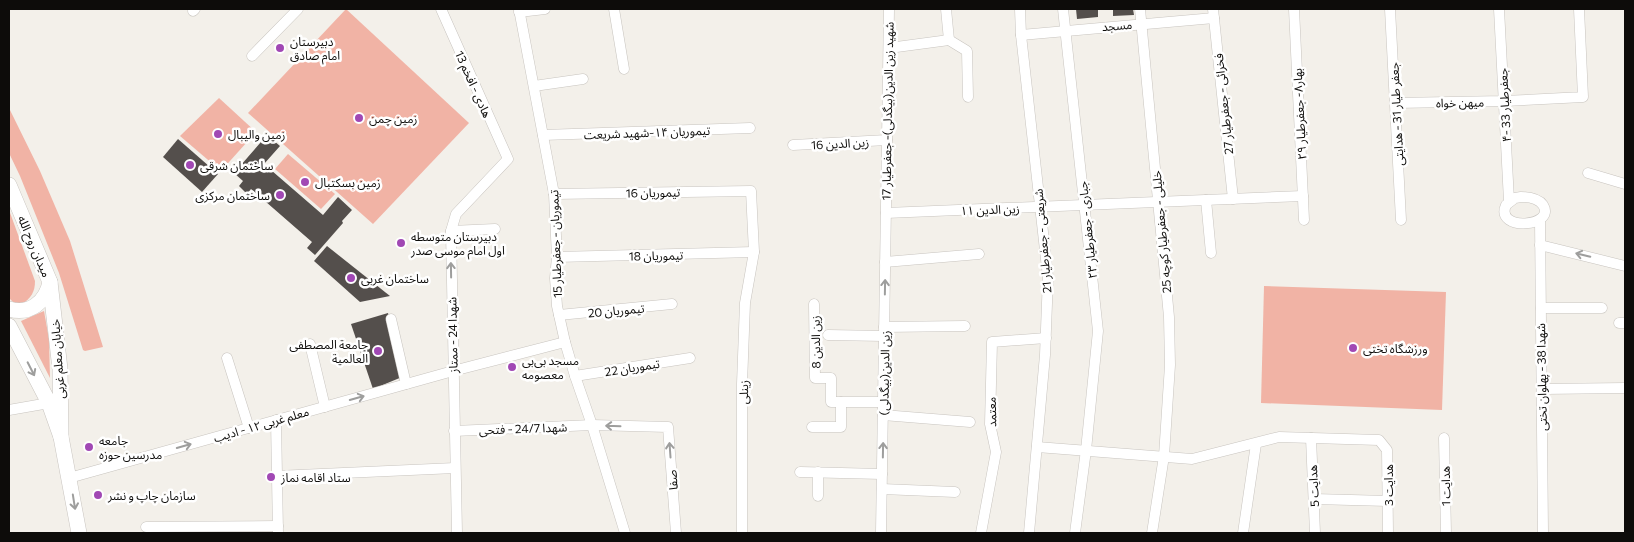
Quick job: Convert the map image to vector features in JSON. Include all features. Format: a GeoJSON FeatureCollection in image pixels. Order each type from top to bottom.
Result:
{"type":"FeatureCollection","features":[{"type":"Feature","properties":{"kind":"main road","name":"میدان روح الله"},"geometry":{"type":"LineString","coordinates":[[9,185],[50,282],[48,292],[41,303],[27,310],[16,311],[9,309]]}},
{"type":"Feature","properties":{"kind":"main road","name":"خیابان معلم غربی"},"geometry":{"type":"LineString","coordinates":[[50,282],[60,369],[61,437]]}},
{"type":"Feature","properties":{"kind":"main road","name":"خیابان معلم غربی"},"geometry":{"type":"LineString","coordinates":[[9,326],[48,403],[61,437],[79,533]]}},
{"type":"Feature","properties":{"kind":"street"},"geometry":{"type":"LineString","coordinates":[[252,56],[298,9]]}},
{"type":"Feature","properties":{"kind":"street","name":"هادی - افخم 13"},"geometry":{"type":"LineString","coordinates":[[441,9],[508,159]]}},
{"type":"Feature","properties":{"kind":"street"},"geometry":{"type":"LineString","coordinates":[[519,10],[544,9]]}},
{"type":"Feature","properties":{"kind":"street"},"geometry":{"type":"LineString","coordinates":[[614,9],[624,69]]}},
{"type":"Feature","properties":{"kind":"street","name":"شهید زین الدین(بیگدلی)- جعفرطیار 17"},"geometry":{"type":"LineString","coordinates":[[886,214],[889,9]]}},
{"type":"Feature","properties":{"kind":"street"},"geometry":{"type":"LineString","coordinates":[[946,9],[949,40]]}},
{"type":"Feature","properties":{"kind":"street","name":"شریعتی - جعفرطیار 21"},"geometry":{"type":"LineString","coordinates":[[1020,9],[1021,35],[1048,277],[1046,338],[1029,533]]}},
{"type":"Feature","properties":{"kind":"street","name":"جباری - جعفرطیار ۲۳"},"geometry":{"type":"LineString","coordinates":[[1063,9],[1098,332],[1075,533]]}},
{"type":"Feature","properties":{"kind":"street","name":"خلیلی - جعفرطیار کوچه 25"},"geometry":{"type":"LineString","coordinates":[[1140,9],[1169,317],[1170,366],[1164,456],[1152,533]]}},
{"type":"Feature","properties":{"kind":"street","name":"بهار۸- جعفرطیار ۲۹"},"geometry":{"type":"LineString","coordinates":[[1294,9],[1304,220]]}},
{"type":"Feature","properties":{"kind":"street","name":"جعفر طیار 31 - هدایتی"},"geometry":{"type":"LineString","coordinates":[[1390,9],[1401,220]]}},
{"type":"Feature","properties":{"kind":"street","name":"۴- جعفرطیار 33"},"geometry":{"type":"LineString","coordinates":[[1499,9],[1509,202]]}},
{"type":"Feature","properties":{"kind":"street","name":"میهن خواه"},"geometry":{"type":"LineString","coordinates":[[1396,103],[1583,97],[1579,9]]}},
{"type":"Feature","properties":{"kind":"street","name":"تیموریان - جعفرطیار 15"},"geometry":{"type":"LineString","coordinates":[[519,10],[554,194],[557,257],[555,278],[559,315],[575,376],[625,533]]}},
{"type":"Feature","properties":{"kind":"street","name":"مسجد"},"geometry":{"type":"LineString","coordinates":[[1021,35],[1142,23],[1213,13]]}},
{"type":"Feature","properties":{"kind":"street","name":"فخرائی - جعفرطیار 27"},"geometry":{"type":"LineString","coordinates":[[1213,13],[1233,199]]}},
{"type":"Feature","properties":{"kind":"street"},"geometry":{"type":"LineString","coordinates":[[889,48],[949,40],[968,51],[968,97]]}},
{"type":"Feature","properties":{"kind":"street"},"geometry":{"type":"LineString","coordinates":[[534,86],[584,79]]}},
{"type":"Feature","properties":{"kind":"street","name":"تیموریان ۱۴-شهید شریعت"},"geometry":{"type":"LineString","coordinates":[[543,135],[750,128]]}},
{"type":"Feature","properties":{"kind":"street","name":"زین الدین 16"},"geometry":{"type":"LineString","coordinates":[[793,145],[887,140]]}},
{"type":"Feature","properties":{"kind":"street","name":"شهدا 24 - ممتاز"},"geometry":{"type":"LineString","coordinates":[[457,533],[450,231],[456,214],[508,159]]}},
{"type":"Feature","properties":{"kind":"street"},"geometry":{"type":"LineString","coordinates":[[1588,173],[1625,184]]}},
{"type":"Feature","properties":{"kind":"street","name":"تیموریان 16"},"geometry":{"type":"LineString","coordinates":[[554,194],[751,191]]}},
{"type":"Feature","properties":{"kind":"street","name":"زینلی"},"geometry":{"type":"LineString","coordinates":[[742,533],[742,384],[745,303],[754,252],[751,191]]}},
{"type":"Feature","properties":{"kind":"street","name":"زین الدین ۱۱"},"geometry":{"type":"LineString","coordinates":[[886,214],[1303,196]]}},
{"type":"Feature","properties":{"kind":"street"},"geometry":{"type":"LineString","coordinates":[[1521,197],[1534,198],[1543,205],[1545,210],[1544,216],[1540,220],[1528,224],[1510,220],[1504,208],[1509,202],[1521,197]]}},
{"type":"Feature","properties":{"kind":"street"},"geometry":{"type":"LineString","coordinates":[[1206,200],[1211,253]]}},
{"type":"Feature","properties":{"kind":"street","name":"زین الدین(بیگدلی)"},"geometry":{"type":"LineString","coordinates":[[881,533],[886,214]]}},
{"type":"Feature","properties":{"kind":"street","name":"شهدا 38 - پهلوان تختی"},"geometry":{"type":"LineString","coordinates":[[1540,220],[1543,533]]}},
{"type":"Feature","properties":{"kind":"street"},"geometry":{"type":"LineString","coordinates":[[450,231],[495,230]]}},
{"type":"Feature","properties":{"kind":"street"},"geometry":{"type":"LineString","coordinates":[[1540,245],[1625,266]]}},
{"type":"Feature","properties":{"kind":"street","name":"تیموریان 18"},"geometry":{"type":"LineString","coordinates":[[557,257],[754,252]]}},
{"type":"Feature","properties":{"kind":"street"},"geometry":{"type":"LineString","coordinates":[[886,262],[979,254]]}},
{"type":"Feature","properties":{"kind":"street","name":"تیموریان 20"},"geometry":{"type":"LineString","coordinates":[[559,315],[672,304]]}},
{"type":"Feature","properties":{"kind":"street","name":"زین الدین 8"},"geometry":{"type":"LineString","coordinates":[[814,304],[815,378],[831,378],[831,402],[841,402]]}},
{"type":"Feature","properties":{"kind":"street"},"geometry":{"type":"LineString","coordinates":[[1541,308],[1602,308]]}},
{"type":"Feature","properties":{"kind":"street"},"geometry":{"type":"LineString","coordinates":[[390,319],[406,384]]}},
{"type":"Feature","properties":{"kind":"street"},"geometry":{"type":"LineString","coordinates":[[828,335],[965,326]]}},
{"type":"Feature","properties":{"kind":"street","name":"معتمد"},"geometry":{"type":"LineString","coordinates":[[982,533],[996,452],[990,424],[992,342],[1046,338]]}},
{"type":"Feature","properties":{"kind":"street","name":"معلم غربی ۱۲ - ادیب"},"geometry":{"type":"LineString","coordinates":[[70,478],[453,371],[565,342]]}},
{"type":"Feature","properties":{"kind":"street"},"geometry":{"type":"LineString","coordinates":[[310,344],[324,407]]}},
{"type":"Feature","properties":{"kind":"street"},"geometry":{"type":"LineString","coordinates":[[227,358],[249,428]]}},
{"type":"Feature","properties":{"kind":"street","name":"تیموریان 22"},"geometry":{"type":"LineString","coordinates":[[575,376],[690,358]]}},
{"type":"Feature","properties":{"kind":"street"},"geometry":{"type":"LineString","coordinates":[[1542,389],[1625,388]]}},
{"type":"Feature","properties":{"kind":"street"},"geometry":{"type":"LineString","coordinates":[[812,427],[841,427],[841,402],[883,402]]}},
{"type":"Feature","properties":{"kind":"street"},"geometry":{"type":"LineString","coordinates":[[9,410],[48,403]]}},
{"type":"Feature","properties":{"kind":"street"},"geometry":{"type":"LineString","coordinates":[[883,415],[970,422]]}},
{"type":"Feature","properties":{"kind":"street"},"geometry":{"type":"LineString","coordinates":[[146,528],[278,530],[276,420]]}},
{"type":"Feature","properties":{"kind":"street","name":"شهدا 24/7 - فتحی"},"geometry":{"type":"LineString","coordinates":[[454,430],[592,425],[668,427]]}},
{"type":"Feature","properties":{"kind":"street","name":"صفا"},"geometry":{"type":"LineString","coordinates":[[668,427],[676,533]]}},
{"type":"Feature","properties":{"kind":"street"},"geometry":{"type":"LineString","coordinates":[[1037,447],[1192,459],[1279,437],[1311,438]]}},
{"type":"Feature","properties":{"kind":"street","name":"هدایت 3"},"geometry":{"type":"LineString","coordinates":[[1311,438],[1379,440],[1387,450],[1388,533]]}},
{"type":"Feature","properties":{"kind":"street","name":"هدایت 5"},"geometry":{"type":"LineString","coordinates":[[1311,438],[1315,533]]}},
{"type":"Feature","properties":{"kind":"street","name":"هدایت 1"},"geometry":{"type":"LineString","coordinates":[[1444,438],[1446,533]]}},
{"type":"Feature","properties":{"kind":"street"},"geometry":{"type":"LineString","coordinates":[[1243,533],[1256,444]]}},
{"type":"Feature","properties":{"kind":"street"},"geometry":{"type":"LineString","coordinates":[[276,476],[455,468]]}},
{"type":"Feature","properties":{"kind":"street"},"geometry":{"type":"LineString","coordinates":[[800,472],[882,474]]}},
{"type":"Feature","properties":{"kind":"street"},"geometry":{"type":"LineString","coordinates":[[818,472],[818,496]]}},
{"type":"Feature","properties":{"kind":"street"},"geometry":{"type":"LineString","coordinates":[[882,490],[954,492]]}},
{"type":"Feature","properties":{"kind":"street"},"geometry":{"type":"LineString","coordinates":[[1314,499],[1388,501]]}},
{"type":"Feature","properties":{"kind":"shaded area","name":"زمین چمن"},"geometry":{"type":"Polygon","coordinates":[[[346,9],[469,123],[373,224],[248,113],[346,9]]]}},
{"type":"Feature","properties":{"kind":"shaded area","name":"زمین والیبال"},"geometry":{"type":"Polygon","coordinates":[[[219,98],[256,132],[221,171],[180,136],[219,98]]]}},
{"type":"Feature","properties":{"kind":"shaded area"},"geometry":{"type":"Polygon","coordinates":[[[9,108],[40,171],[70,241],[103,347],[83,350],[59,273],[9,153],[9,108]]]}},
{"type":"Feature","properties":{"kind":"shaded area","name":"زمین بسکتبال"},"geometry":{"type":"Polygon","coordinates":[[[288,154],[335,194],[321,209],[275,169],[288,154]]]}},
{"type":"Feature","properties":{"kind":"shaded area"},"geometry":{"type":"Polygon","coordinates":[[[9,210],[35,281],[32,294],[22,304],[14,303],[9,298],[9,210]]]}},
{"type":"Feature","properties":{"kind":"shaded area","name":"ورزشگاه تختی"},"geometry":{"type":"Polygon","coordinates":[[[1264,286],[1446,292],[1442,410],[1261,403],[1264,286]]]}},
{"type":"Feature","properties":{"kind":"shaded area"},"geometry":{"type":"Polygon","coordinates":[[[44,311],[49,339],[50,378],[21,321],[44,311]]]}},
{"type":"Feature","properties":{"kind":"building"},"geometry":{"type":"Polygon","coordinates":[[[1076,9],[1098,9],[1098,17],[1077,19],[1076,9]]]}},
{"type":"Feature","properties":{"kind":"building"},"geometry":{"type":"Polygon","coordinates":[[[1113,9],[1133,9],[1134,15],[1113,16],[1113,9]]]}},
{"type":"Feature","properties":{"kind":"building","name":"ساختمان مرکزی"},"geometry":{"type":"Polygon","coordinates":[[[267,135],[280,146],[264,164],[323,215],[338,197],[352,210],[315,255],[307,248],[312,242],[251,189],[247,194],[239,186],[243,181],[234,173],[267,135]]]}},
{"type":"Feature","properties":{"kind":"building","name":"ساختمان شرقی"},"geometry":{"type":"Polygon","coordinates":[[[178,139],[218,174],[202,192],[163,157],[178,139]]]}},
{"type":"Feature","properties":{"kind":"building","name":"ساختمان غربی"},"geometry":{"type":"Polygon","coordinates":[[[327,246],[390,296],[360,302],[314,261],[327,246]]]}},
{"type":"Feature","properties":{"kind":"building","name":"جامعة المصطفی العالمیة"},"geometry":{"type":"Polygon","coordinates":[[[388,313],[402,377],[373,389],[351,324],[388,313]]]}},
{"type":"Feature","properties":{"kind":"place","name":"دبیرستان امام صادق"},"geometry":{"type":"Point","coordinates":[280,48]}},
{"type":"Feature","properties":{"kind":"place","name":"زمین چمن"},"geometry":{"type":"Point","coordinates":[359,118]}},
{"type":"Feature","properties":{"kind":"place","name":"زمین والیبال"},"geometry":{"type":"Point","coordinates":[218,134]}},
{"type":"Feature","properties":{"kind":"place","name":"ساختمان شرقی"},"geometry":{"type":"Point","coordinates":[190,165]}},
{"type":"Feature","properties":{"kind":"place","name":"زمین بسکتبال"},"geometry":{"type":"Point","coordinates":[305,182]}},
{"type":"Feature","properties":{"kind":"place","name":"ساختمان مرکزی"},"geometry":{"type":"Point","coordinates":[280,195]}},
{"type":"Feature","properties":{"kind":"place","name":"دبیرستان متوسطه اول امام موسی صدر"},"geometry":{"type":"Point","coordinates":[401,243]}},
{"type":"Feature","properties":{"kind":"place","name":"ساختمان غربی"},"geometry":{"type":"Point","coordinates":[351,278]}},
{"type":"Feature","properties":{"kind":"place","name":"ورزشگاه تختی"},"geometry":{"type":"Point","coordinates":[1353,348]}},
{"type":"Feature","properties":{"kind":"place","name":"جامعة المصطفی العالمیة"},"geometry":{"type":"Point","coordinates":[378,351]}},
{"type":"Feature","properties":{"kind":"place","name":"مسجد بی‌بی معصومه"},"geometry":{"type":"Point","coordinates":[512,367]}},
{"type":"Feature","properties":{"kind":"place","name":"جامعه مدرسین حوزه"},"geometry":{"type":"Point","coordinates":[89,447]}},
{"type":"Feature","properties":{"kind":"place","name":"ستاد اقامه نماز"},"geometry":{"type":"Point","coordinates":[271,477]}},
{"type":"Feature","properties":{"kind":"place","name":"سازمان چاپ و نشر"},"geometry":{"type":"Point","coordinates":[98,495]}}]}
